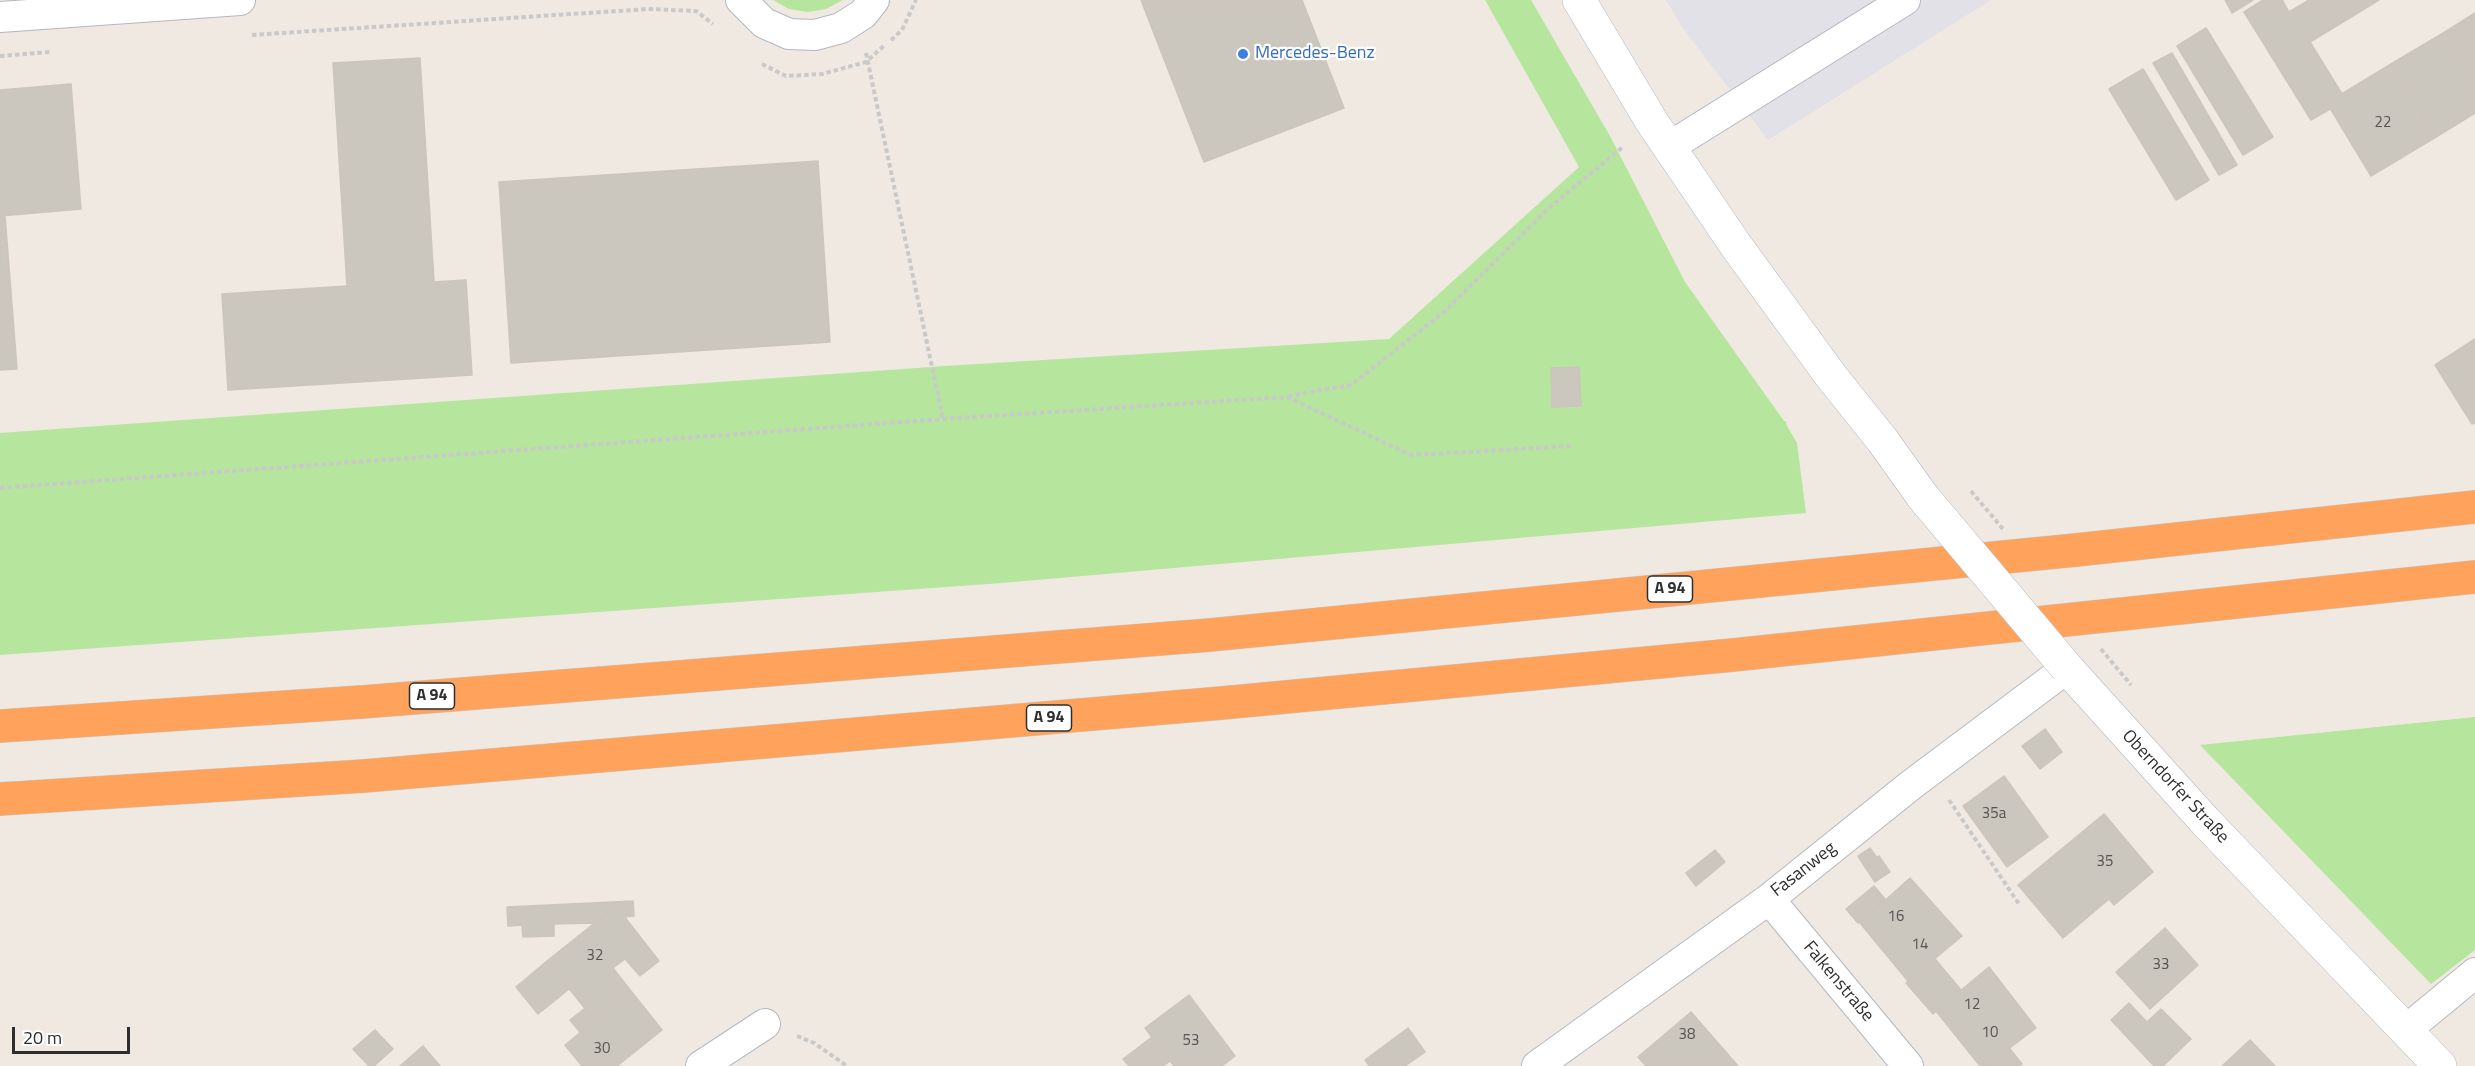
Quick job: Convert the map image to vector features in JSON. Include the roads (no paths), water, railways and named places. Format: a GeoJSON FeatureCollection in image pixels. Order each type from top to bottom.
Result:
{"type":"FeatureCollection","features":[{"type":"Feature","properties":{"kind":"highway","name":"A 94"},"geometry":{"type":"LineString","coordinates":[[0,726],[351,702],[1210,635],[2064,551],[2475,507]]}},
{"type":"Feature","properties":{"kind":"highway","name":"A 94"},"geometry":{"type":"LineString","coordinates":[[0,800],[364,776],[1246,701],[1733,655],[2475,577]]}},
{"type":"Feature","properties":{"kind":"main road","name":"Oberndorfer Straße"},"geometry":{"type":"LineString","coordinates":[[1579,0],[1660,134],[1757,275],[1923,497],[2075,678],[2205,821],[2440,1066]]}},
{"type":"Feature","properties":{"kind":"street"},"geometry":{"type":"LineString","coordinates":[[0,17],[240,0]]}},
{"type":"Feature","properties":{"kind":"street"},"geometry":{"type":"LineString","coordinates":[[741,0],[764,23],[789,34],[815,35],[841,28],[868,7]]}},
{"type":"Feature","properties":{"kind":"street"},"geometry":{"type":"LineString","coordinates":[[1660,134],[1905,0]]}},
{"type":"Feature","properties":{"kind":"street","name":"Fasanweg"},"geometry":{"type":"LineString","coordinates":[[1537,1066],[1768,899],[1930,772],[2039,691],[2075,678]]}},
{"type":"Feature","properties":{"kind":"street","name":"Falkenstraße"},"geometry":{"type":"LineString","coordinates":[[1768,899],[1908,1066]]}},
{"type":"Feature","properties":{"kind":"street"},"geometry":{"type":"LineString","coordinates":[[2406,1030],[2475,973]]}},
{"type":"Feature","properties":{"kind":"street"},"geometry":{"type":"LineString","coordinates":[[701,1066],[765,1024]]}},
{"type":"Feature","properties":{"kind":"place","name":"Mercedes-Benz"},"geometry":{"type":"Point","coordinates":[1243,54]}}]}
